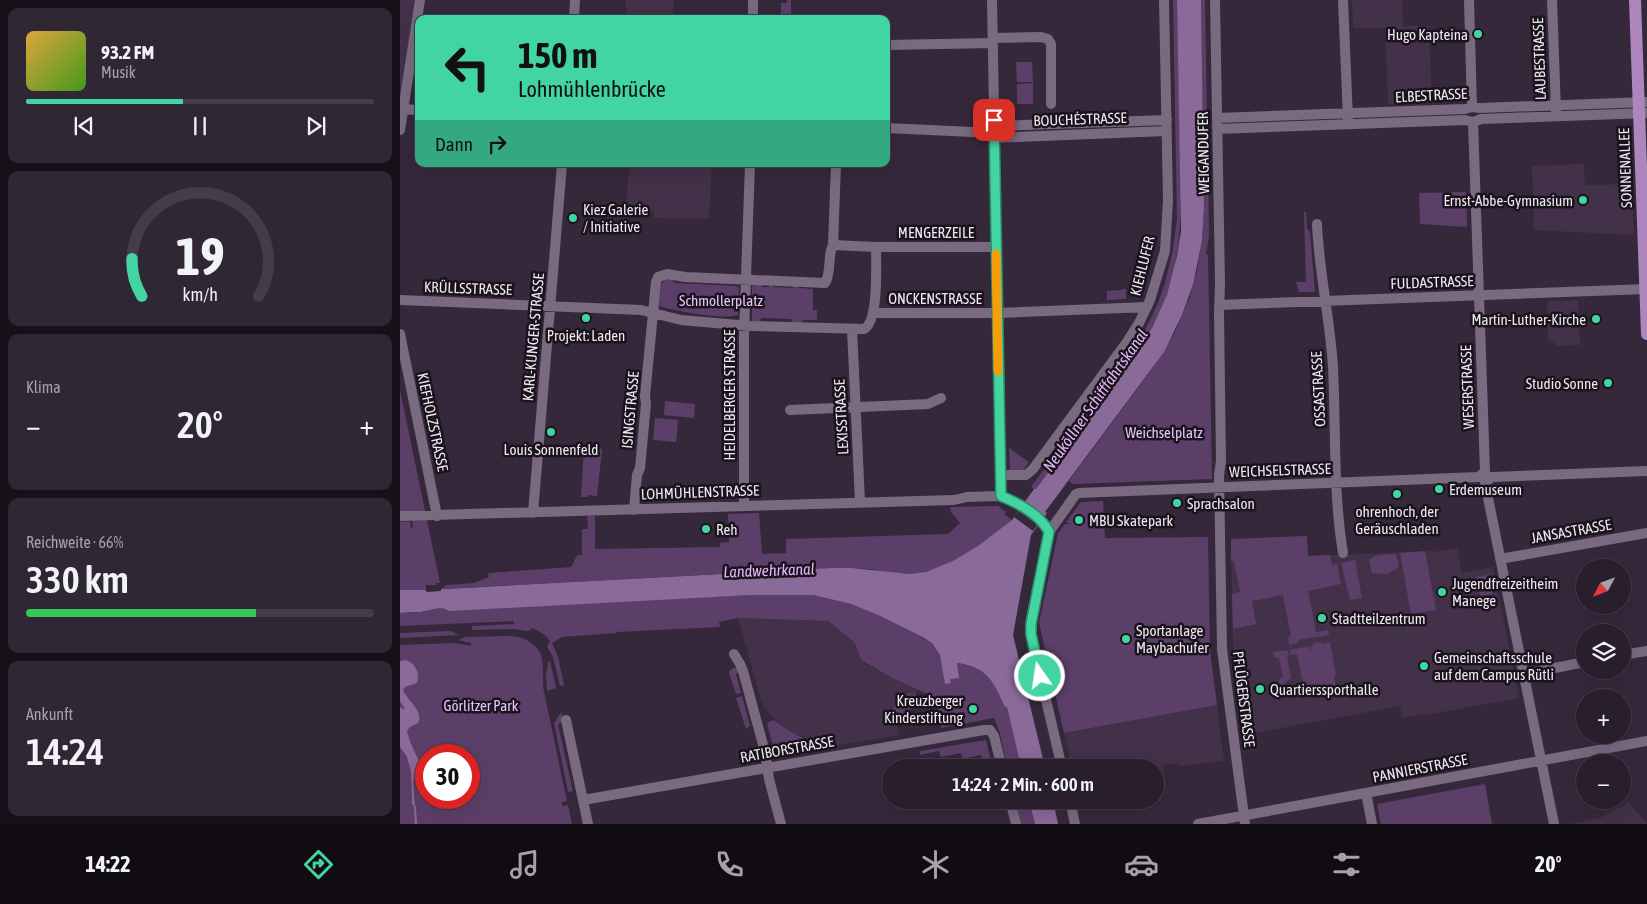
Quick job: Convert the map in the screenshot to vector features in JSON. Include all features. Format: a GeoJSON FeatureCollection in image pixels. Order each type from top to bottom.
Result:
{"type":"FeatureCollection","features":[{"type":"Feature","properties":{"kind":"main road","name":"SONNENALLEE"},"geometry":{"type":"LineString","coordinates":[[1635,0],[1643,108],[1647,334]]}},
{"type":"Feature","properties":{"kind":"street"},"geometry":{"type":"LineString","coordinates":[[418,15],[420,0]]}},
{"type":"Feature","properties":{"kind":"street"},"geometry":{"type":"LineString","coordinates":[[574,15],[575,0]]}},
{"type":"Feature","properties":{"kind":"street"},"geometry":{"type":"LineString","coordinates":[[753,0],[754,15]]}},
{"type":"Feature","properties":{"kind":"street"},"geometry":{"type":"LineString","coordinates":[[992,0],[1000,475],[1004,498],[1014,501],[1020,509],[1038,524],[1045,524],[1049,532],[1030,630],[1060,759]]}},
{"type":"Feature","properties":{"kind":"street","name":"KIEHLUFER"},"geometry":{"type":"LineString","coordinates":[[1000,475],[1026,474],[1032,471],[1127,342],[1147,307],[1165,251],[1168,200],[1164,0]]}},
{"type":"Feature","properties":{"kind":"street","name":"WEIGANDUFER"},"geometry":{"type":"LineString","coordinates":[[1215,0],[1219,305]]}},
{"type":"Feature","properties":{"kind":"street"},"geometry":{"type":"LineString","coordinates":[[1343,0],[1348,119]]}},
{"type":"Feature","properties":{"kind":"street"},"geometry":{"type":"LineString","coordinates":[[1469,0],[1472,107]]}},
{"type":"Feature","properties":{"kind":"street","name":"LAUBESTRASSE"},"geometry":{"type":"LineString","coordinates":[[1552,0],[1556,116]]}},
{"type":"Feature","properties":{"kind":"street"},"geometry":{"type":"LineString","coordinates":[[400,130],[415,30]]}},
{"type":"Feature","properties":{"kind":"street"},"geometry":{"type":"LineString","coordinates":[[890,45],[1039,37],[1048,39],[1051,44],[1052,104]]}},
{"type":"Feature","properties":{"kind":"street","name":"ELBESTRASSE"},"geometry":{"type":"LineString","coordinates":[[1217,130],[1472,107],[1643,108]]}},
{"type":"Feature","properties":{"kind":"street","name":"ELBESTRASSE"},"geometry":{"type":"LineString","coordinates":[[1217,118],[1465,120],[1473,122],[1481,119],[1556,116],[1643,108]]}},
{"type":"Feature","properties":{"kind":"street"},"geometry":{"type":"LineString","coordinates":[[402,109],[415,110]]}},
{"type":"Feature","properties":{"kind":"street","name":"WESERSTRASSE"},"geometry":{"type":"LineString","coordinates":[[1473,122],[1485,471]]}},
{"type":"Feature","properties":{"kind":"street","name":"BOUCHÉSTRASSE"},"geometry":{"type":"LineString","coordinates":[[890,128],[994,132],[1167,125]]}},
{"type":"Feature","properties":{"kind":"street","name":"KARL-KUNGER-STRASSE"},"geometry":{"type":"LineString","coordinates":[[533,513],[562,167]]}},
{"type":"Feature","properties":{"kind":"street","name":"HEIDELBERGER STRASSE"},"geometry":{"type":"LineString","coordinates":[[744,506],[744,325],[750,167]]}},
{"type":"Feature","properties":{"kind":"street"},"geometry":{"type":"LineString","coordinates":[[833,244],[876,247],[874,313],[867,328],[744,325],[681,320],[654,312],[656,282],[658,277],[662,275],[826,282],[829,252],[833,244],[836,167]]}},
{"type":"Feature","properties":{"kind":"street","name":"OSSASTRASSE"},"geometry":{"type":"LineString","coordinates":[[1317,224],[1321,273],[1330,329],[1337,483],[1343,553]]}},
{"type":"Feature","properties":{"kind":"street","name":"MENGERZEILE"},"geometry":{"type":"LineString","coordinates":[[876,247],[996,247]]}},
{"type":"Feature","properties":{"kind":"street","name":"FULDASTRASSE"},"geometry":{"type":"LineString","coordinates":[[1219,305],[1646,289]]}},
{"type":"Feature","properties":{"kind":"street","name":"KRÜLLSSTRASSE"},"geometry":{"type":"LineString","coordinates":[[400,300],[654,312]]}},
{"type":"Feature","properties":{"kind":"street"},"geometry":{"type":"LineString","coordinates":[[1219,305],[1220,488]]}},
{"type":"Feature","properties":{"kind":"street","name":"ONCKENSTRASSE"},"geometry":{"type":"LineString","coordinates":[[874,313],[997,313],[1147,307]]}},
{"type":"Feature","properties":{"kind":"street","name":"ISINGSTRASSE"},"geometry":{"type":"LineString","coordinates":[[634,510],[654,312]]}},
{"type":"Feature","properties":{"kind":"street","name":"LEXISSTRASSE"},"geometry":{"type":"LineString","coordinates":[[852,329],[860,502]]}},
{"type":"Feature","properties":{"kind":"street","name":"KIEFHOLZSTRASSE"},"geometry":{"type":"LineString","coordinates":[[400,334],[437,516]]}},
{"type":"Feature","properties":{"kind":"street"},"geometry":{"type":"LineString","coordinates":[[790,410],[928,404],[941,398]]}},
{"type":"Feature","properties":{"kind":"street","name":"WEICHSELSTRASSE"},"geometry":{"type":"LineString","coordinates":[[1049,532],[1075,495],[1080,492],[1479,478],[1485,471]]}},
{"type":"Feature","properties":{"kind":"street"},"geometry":{"type":"LineString","coordinates":[[1554,824],[1485,483],[1493,477],[1647,471]]}},
{"type":"Feature","properties":{"kind":"street","name":"PFLÜGERSTRASSE"},"geometry":{"type":"LineString","coordinates":[[1220,488],[1222,649],[1244,820]]}},
{"type":"Feature","properties":{"kind":"street","name":"LOHMÜHLENSTRASSE"},"geometry":{"type":"LineString","coordinates":[[400,516],[1004,498]]}},
{"type":"Feature","properties":{"kind":"street","name":"JANSASTRASSE"},"geometry":{"type":"LineString","coordinates":[[1500,559],[1647,533]]}},
{"type":"Feature","properties":{"kind":"street"},"geometry":{"type":"LineString","coordinates":[[1631,654],[1647,651]]}},
{"type":"Feature","properties":{"kind":"street"},"geometry":{"type":"LineString","coordinates":[[734,654],[740,664],[781,824]]}},
{"type":"Feature","properties":{"kind":"street"},"geometry":{"type":"LineString","coordinates":[[1524,674],[1576,664]]}},
{"type":"Feature","properties":{"kind":"street"},"geometry":{"type":"LineString","coordinates":[[566,720],[588,824]]}},
{"type":"Feature","properties":{"kind":"street","name":"RATIBORSTRASSE"},"geometry":{"type":"LineString","coordinates":[[583,800],[984,730],[990,730],[994,736],[1000,759]]}},
{"type":"Feature","properties":{"kind":"street","name":"PANNIERSTRASSE"},"geometry":{"type":"LineString","coordinates":[[1198,824],[1244,820],[1366,794],[1647,741]]}},
{"type":"Feature","properties":{"kind":"street"},"geometry":{"type":"LineString","coordinates":[[1366,794],[1372,824]]}},
{"type":"Feature","properties":{"kind":"street"},"geometry":{"type":"LineString","coordinates":[[1012,809],[1016,824]]}},
{"type":"Feature","properties":{"kind":"street"},"geometry":{"type":"LineString","coordinates":[[1072,809],[1075,824]]}},
{"type":"Feature","properties":{"kind":"shaded area"},"geometry":{"type":"Polygon","coordinates":[[[400,0],[415,0],[400,102],[400,0]]]}},
{"type":"Feature","properties":{"kind":"shaded area"},"geometry":{"type":"Polygon","coordinates":[[[626,0],[674,0],[673,15],[626,15],[626,0]]]}},
{"type":"Feature","properties":{"kind":"shaded area"},"geometry":{"type":"Polygon","coordinates":[[[1177,0],[1201,0],[1204,207],[1202,241],[1193,285],[1182,315],[1164,352],[1045,512],[1047,513],[1031,535],[1013,635],[1043,759],[1019,759],[1007,707],[1005,707],[988,677],[982,672],[967,665],[957,663],[959,678],[950,679],[951,683],[945,684],[940,655],[932,643],[878,615],[851,604],[813,595],[752,595],[449,611],[439,608],[421,612],[400,613],[400,590],[425,590],[427,592],[441,591],[441,589],[831,568],[852,568],[909,574],[926,572],[953,561],[978,546],[1012,520],[1138,351],[1153,326],[1167,295],[1181,231],[1177,0]]]}},
{"type":"Feature","properties":{"kind":"shaded area"},"geometry":{"type":"Polygon","coordinates":[[[1352,0],[1402,0],[1403,26],[1429,26],[1432,103],[1388,104],[1385,28],[1353,28],[1352,0]]]}},
{"type":"Feature","properties":{"kind":"shaded area","name":"Ernst-Abbe-Gymnasium"},"geometry":{"type":"Polygon","coordinates":[[[1584,164],[1585,185],[1632,184],[1634,235],[1534,230],[1532,166],[1584,164]]]}},
{"type":"Feature","properties":{"kind":"shaded area"},"geometry":{"type":"Polygon","coordinates":[[[630,167],[712,167],[709,219],[654,218],[654,212],[625,211],[630,167]]]}},
{"type":"Feature","properties":{"kind":"shaded area"},"geometry":{"type":"Polygon","coordinates":[[[1578,300],[1580,345],[1558,346],[1548,339],[1547,301],[1578,300]]]}},
{"type":"Feature","properties":{"kind":"shaded area"},"geometry":{"type":"Polygon","coordinates":[[[1307,536],[1308,556],[1435,552],[1457,548],[1462,573],[1493,567],[1519,698],[1402,718],[1400,706],[1245,735],[1243,728],[1246,726],[1233,647],[1231,539],[1307,536]]]}},
{"type":"Feature","properties":{"kind":"shaded area"},"geometry":{"type":"Polygon","coordinates":[[[738,618],[828,621],[854,642],[861,661],[918,690],[908,716],[896,721],[900,735],[835,746],[808,740],[786,729],[772,717],[762,704],[738,618]]]}},
{"type":"Feature","properties":{"kind":"shaded area"},"geometry":{"type":"Polygon","coordinates":[[[406,660],[415,666],[418,676],[417,683],[405,687],[403,690],[419,714],[418,723],[407,731],[415,753],[415,774],[413,781],[415,807],[412,804],[411,772],[407,757],[400,747],[400,707],[405,709],[400,701],[400,661],[406,660]]]}},
{"type":"Feature","properties":{"kind":"shaded area"},"geometry":{"type":"Polygon","coordinates":[[[1217,705],[1224,761],[1180,766],[1177,763],[1164,765],[1164,759],[1070,759],[1064,733],[1217,705]]]}},
{"type":"Feature","properties":{"kind":"shaded area"},"geometry":{"type":"Polygon","coordinates":[[[1631,804],[1647,824],[1570,824],[1600,818],[1616,809],[1631,809],[1631,804]]]}},
{"type":"Feature","properties":{"kind":"shaded area"},"geometry":{"type":"Polygon","coordinates":[[[1031,809],[1055,809],[1058,824],[1035,824],[1031,809]]]}},
{"type":"Feature","properties":{"kind":"green space"},"geometry":{"type":"Polygon","coordinates":[[[787,0],[791,0],[791,15],[781,15],[781,3],[787,3],[787,0]]]}},
{"type":"Feature","properties":{"kind":"green space"},"geometry":{"type":"Polygon","coordinates":[[[1173,0],[1177,0],[1181,200],[1179,239],[1167,296],[1154,324],[1138,351],[1036,489],[1034,489],[1031,487],[1134,348],[1158,303],[1165,283],[1177,220],[1173,0]]]}},
{"type":"Feature","properties":{"kind":"green space","name":"Weichselplatz"},"geometry":{"type":"Polygon","coordinates":[[[1201,0],[1205,0],[1209,236],[1206,254],[1208,255],[1212,479],[1073,484],[1069,481],[1151,370],[1174,334],[1190,297],[1202,241],[1204,207],[1201,0]]]}},
{"type":"Feature","properties":{"kind":"green space"},"geometry":{"type":"Polygon","coordinates":[[[1016,62],[1032,62],[1033,82],[1017,82],[1016,62]]]}},
{"type":"Feature","properties":{"kind":"green space"},"geometry":{"type":"Polygon","coordinates":[[[1033,83],[1033,104],[1017,104],[1017,84],[1033,83]]]}},
{"type":"Feature","properties":{"kind":"green space"},"geometry":{"type":"Polygon","coordinates":[[[1466,192],[1467,227],[1420,224],[1419,193],[1466,192]]]}},
{"type":"Feature","properties":{"kind":"green space"},"geometry":{"type":"Polygon","coordinates":[[[1304,212],[1306,212],[1307,228],[1310,232],[1315,292],[1299,292],[1296,282],[1306,282],[1304,212]]]}},
{"type":"Feature","properties":{"kind":"green space","name":"Schmollerplatz"},"geometry":{"type":"Polygon","coordinates":[[[666,279],[672,279],[675,283],[736,286],[739,288],[738,315],[710,316],[659,306],[661,284],[666,279]]]}},
{"type":"Feature","properties":{"kind":"green space","name":"Schmollerplatz"},"geometry":{"type":"Polygon","coordinates":[[[769,283],[772,283],[773,287],[793,288],[793,285],[800,288],[813,289],[813,310],[817,310],[817,320],[803,320],[802,323],[792,322],[791,319],[761,318],[760,322],[752,322],[752,287],[753,285],[762,284],[762,287],[769,287],[769,283]]]}},
{"type":"Feature","properties":{"kind":"green space"},"geometry":{"type":"Polygon","coordinates":[[[1126,289],[1126,299],[1107,300],[1107,291],[1126,289]]]}},
{"type":"Feature","properties":{"kind":"green space"},"geometry":{"type":"Polygon","coordinates":[[[400,390],[440,583],[426,585],[426,590],[400,590],[400,522],[410,521],[411,528],[413,527],[410,511],[400,511],[400,390]]]}},
{"type":"Feature","properties":{"kind":"green space"},"geometry":{"type":"Polygon","coordinates":[[[665,401],[695,404],[694,418],[664,415],[665,401]]]}},
{"type":"Feature","properties":{"kind":"green space"},"geometry":{"type":"Polygon","coordinates":[[[655,418],[678,420],[676,442],[653,440],[655,418]]]}},
{"type":"Feature","properties":{"kind":"green space"},"geometry":{"type":"Polygon","coordinates":[[[584,447],[602,449],[597,496],[588,495],[588,497],[581,497],[584,447]]]}},
{"type":"Feature","properties":{"kind":"green space"},"geometry":{"type":"Polygon","coordinates":[[[1009,448],[1029,462],[1023,470],[1010,471],[1009,448]]]}},
{"type":"Feature","properties":{"kind":"green space","name":"Sportanlage Maybachufer"},"geometry":{"type":"Polygon","coordinates":[[[1103,501],[1105,538],[1208,537],[1210,651],[1217,705],[1064,733],[1039,623],[1058,533],[1065,524],[1070,524],[1066,522],[1081,502],[1103,501]]]}},
{"type":"Feature","properties":{"kind":"green space"},"geometry":{"type":"Polygon","coordinates":[[[998,506],[1012,520],[964,556],[936,569],[922,573],[902,574],[869,569],[831,568],[441,589],[447,585],[474,583],[489,577],[488,573],[571,567],[577,555],[582,555],[582,529],[588,529],[587,516],[595,516],[595,549],[720,547],[720,543],[729,542],[728,514],[759,513],[762,554],[786,553],[786,539],[948,534],[960,523],[951,512],[950,507],[998,506]]]}},
{"type":"Feature","properties":{"kind":"green space"},"geometry":{"type":"Polygon","coordinates":[[[1307,536],[1308,556],[1330,555],[1332,565],[1337,564],[1341,584],[1308,591],[1316,632],[1328,630],[1329,635],[1298,640],[1298,643],[1289,645],[1288,637],[1291,636],[1283,595],[1252,601],[1256,624],[1233,629],[1232,594],[1240,592],[1234,561],[1231,561],[1231,539],[1307,536]]]}},
{"type":"Feature","properties":{"kind":"green space"},"geometry":{"type":"Polygon","coordinates":[[[1425,551],[1436,610],[1411,614],[1400,553],[1425,551]]]}},
{"type":"Feature","properties":{"kind":"green space"},"geometry":{"type":"Polygon","coordinates":[[[1396,554],[1399,567],[1387,574],[1372,573],[1369,560],[1378,555],[1396,554]]]}},
{"type":"Feature","properties":{"kind":"green space"},"geometry":{"type":"Polygon","coordinates":[[[1355,560],[1362,598],[1350,600],[1341,563],[1355,560]]]}},
{"type":"Feature","properties":{"kind":"green space"},"geometry":{"type":"Polygon","coordinates":[[[1489,574],[1493,594],[1480,596],[1476,577],[1489,574]]]}},
{"type":"Feature","properties":{"kind":"green space"},"geometry":{"type":"Polygon","coordinates":[[[752,595],[813,595],[851,604],[878,615],[932,643],[940,655],[950,679],[956,663],[975,668],[988,677],[1005,707],[1007,707],[1019,759],[1005,759],[1000,733],[994,718],[941,728],[936,698],[894,679],[861,660],[854,642],[828,621],[738,618],[719,622],[720,627],[616,632],[562,637],[552,643],[558,657],[564,685],[560,686],[553,657],[547,646],[550,641],[545,635],[533,628],[528,631],[514,629],[472,630],[472,626],[514,624],[514,621],[400,626],[400,613],[424,612],[429,609],[752,595]]]}},
{"type":"Feature","properties":{"kind":"green space"},"geometry":{"type":"Polygon","coordinates":[[[450,631],[459,635],[400,638],[400,633],[450,631]]]}},
{"type":"Feature","properties":{"kind":"green space","name":"Görlitzer Park"},"geometry":{"type":"Polygon","coordinates":[[[466,637],[516,637],[528,641],[539,651],[543,666],[543,687],[567,801],[562,802],[562,806],[568,805],[572,824],[400,824],[400,645],[454,643],[471,646],[471,643],[458,640],[466,637]]]}},
{"type":"Feature","properties":{"kind":"green space"},"geometry":{"type":"Polygon","coordinates":[[[1321,642],[1321,644],[1330,642],[1336,675],[1334,676],[1336,687],[1315,691],[1316,696],[1306,698],[1297,654],[1291,655],[1290,650],[1309,646],[1311,652],[1313,643],[1321,642]]]}},
{"type":"Feature","properties":{"kind":"green space"},"geometry":{"type":"Polygon","coordinates":[[[1288,650],[1289,656],[1287,656],[1291,678],[1280,687],[1279,679],[1283,678],[1279,658],[1275,658],[1273,652],[1288,650]]]}},
{"type":"Feature","properties":{"kind":"green space"},"geometry":{"type":"Polygon","coordinates":[[[550,661],[556,688],[547,691],[546,676],[548,662],[550,661]]]}},
{"type":"Feature","properties":{"kind":"green space"},"geometry":{"type":"Polygon","coordinates":[[[734,668],[738,668],[739,672],[736,674],[741,693],[736,694],[729,673],[734,668]]]}},
{"type":"Feature","properties":{"kind":"green space"},"geometry":{"type":"Polygon","coordinates":[[[908,693],[916,695],[908,716],[903,718],[892,713],[896,700],[903,699],[908,693]]]}},
{"type":"Feature","properties":{"kind":"green space"},"geometry":{"type":"Polygon","coordinates":[[[742,696],[750,726],[746,729],[736,698],[742,696]]]}},
{"type":"Feature","properties":{"kind":"green space"},"geometry":{"type":"Polygon","coordinates":[[[561,712],[563,721],[558,725],[573,791],[568,792],[554,723],[561,712]]]}},
{"type":"Feature","properties":{"kind":"green space"},"geometry":{"type":"Polygon","coordinates":[[[774,720],[803,738],[807,753],[776,758],[767,723],[774,720]]]}},
{"type":"Feature","properties":{"kind":"green space"},"geometry":{"type":"Polygon","coordinates":[[[986,740],[990,759],[982,759],[981,755],[962,759],[961,753],[941,757],[939,751],[920,755],[920,751],[986,740]]]}},
{"type":"Feature","properties":{"kind":"green space"},"geometry":{"type":"Polygon","coordinates":[[[1485,784],[1492,824],[1381,824],[1377,804],[1485,784]]]}},
{"type":"Feature","properties":{"kind":"green space"},"geometry":{"type":"Polygon","coordinates":[[[1017,809],[1031,809],[1035,824],[1021,824],[1017,809]]]}},
{"type":"Feature","properties":{"kind":"pier"},"geometry":{"type":"Polygon","coordinates":[[[1026,502],[1044,516],[1033,531],[1014,517],[1026,502]]]}},
{"type":"Feature","properties":{"kind":"waterway"},"geometry":{"type":"LineString","coordinates":[[415,809],[416,824]]}},
{"type":"Feature","properties":{"kind":"slow traffic"},"geometry":{"type":"LineString","coordinates":[[996,254],[998,371]]}},
{"type":"Feature","properties":{"kind":"place","name":"Hugo Kapteina"},"geometry":{"type":"Point","coordinates":[1478,34]}},
{"type":"Feature","properties":{"kind":"place","name":"Ernst-Abbe-Gymnasium"},"geometry":{"type":"Point","coordinates":[1583,200]}},
{"type":"Feature","properties":{"kind":"place","name":"Kiez Galerie / Initiative"},"geometry":{"type":"Point","coordinates":[573,218]}},
{"type":"Feature","properties":{"kind":"place","name":"Projekt: Laden"},"geometry":{"type":"Point","coordinates":[586,318]}},
{"type":"Feature","properties":{"kind":"place","name":"Martin-Luther-Kirche"},"geometry":{"type":"Point","coordinates":[1596,319]}},
{"type":"Feature","properties":{"kind":"place","name":"Studio Sonne"},"geometry":{"type":"Point","coordinates":[1608,383]}},
{"type":"Feature","properties":{"kind":"place","name":"Louis Sonnenfeld"},"geometry":{"type":"Point","coordinates":[551,432]}},
{"type":"Feature","properties":{"kind":"place","name":"Erdemuseum"},"geometry":{"type":"Point","coordinates":[1439,489]}},
{"type":"Feature","properties":{"kind":"place","name":"ohrenhoch, der Geräuschladen"},"geometry":{"type":"Point","coordinates":[1397,494]}},
{"type":"Feature","properties":{"kind":"place","name":"Sprachsalon"},"geometry":{"type":"Point","coordinates":[1177,503]}},
{"type":"Feature","properties":{"kind":"place","name":"MBU Skatepark"},"geometry":{"type":"Point","coordinates":[1079,520]}},
{"type":"Feature","properties":{"kind":"place","name":"Reh"},"geometry":{"type":"Point","coordinates":[706,529]}},
{"type":"Feature","properties":{"kind":"place","name":"Jugendfreizeitheim Manege"},"geometry":{"type":"Point","coordinates":[1442,592]}},
{"type":"Feature","properties":{"kind":"place","name":"Stadtteilzentrum"},"geometry":{"type":"Point","coordinates":[1322,618]}},
{"type":"Feature","properties":{"kind":"place","name":"Sportanlage Maybachufer"},"geometry":{"type":"Point","coordinates":[1126,639]}},
{"type":"Feature","properties":{"kind":"place","name":"Gemeinschaftsschule auf dem Campus Rütli"},"geometry":{"type":"Point","coordinates":[1424,666]}},
{"type":"Feature","properties":{"kind":"place","name":"Quartierssporthalle"},"geometry":{"type":"Point","coordinates":[1260,689]}},
{"type":"Feature","properties":{"kind":"place","name":"Kreuzberger Kinderstiftung"},"geometry":{"type":"Point","coordinates":[973,709]}},
{"type":"Feature","properties":{"kind":"route"},"geometry":{"type":"LineString","coordinates":[[994,120],[1001,496],[1007,500],[1014,501],[1045,524],[1049,532],[1031,624],[1031,634],[1040,676]]}},
{"type":"Feature","properties":{"kind":"water label","name":"Neuköllner Schifffahrtskanal"},"geometry":{"type":"Point","coordinates":[1095,400]}},
{"type":"Feature","properties":{"kind":"water label","name":"Landwehrkanal"},"geometry":{"type":"Point","coordinates":[769,570]}}]}
